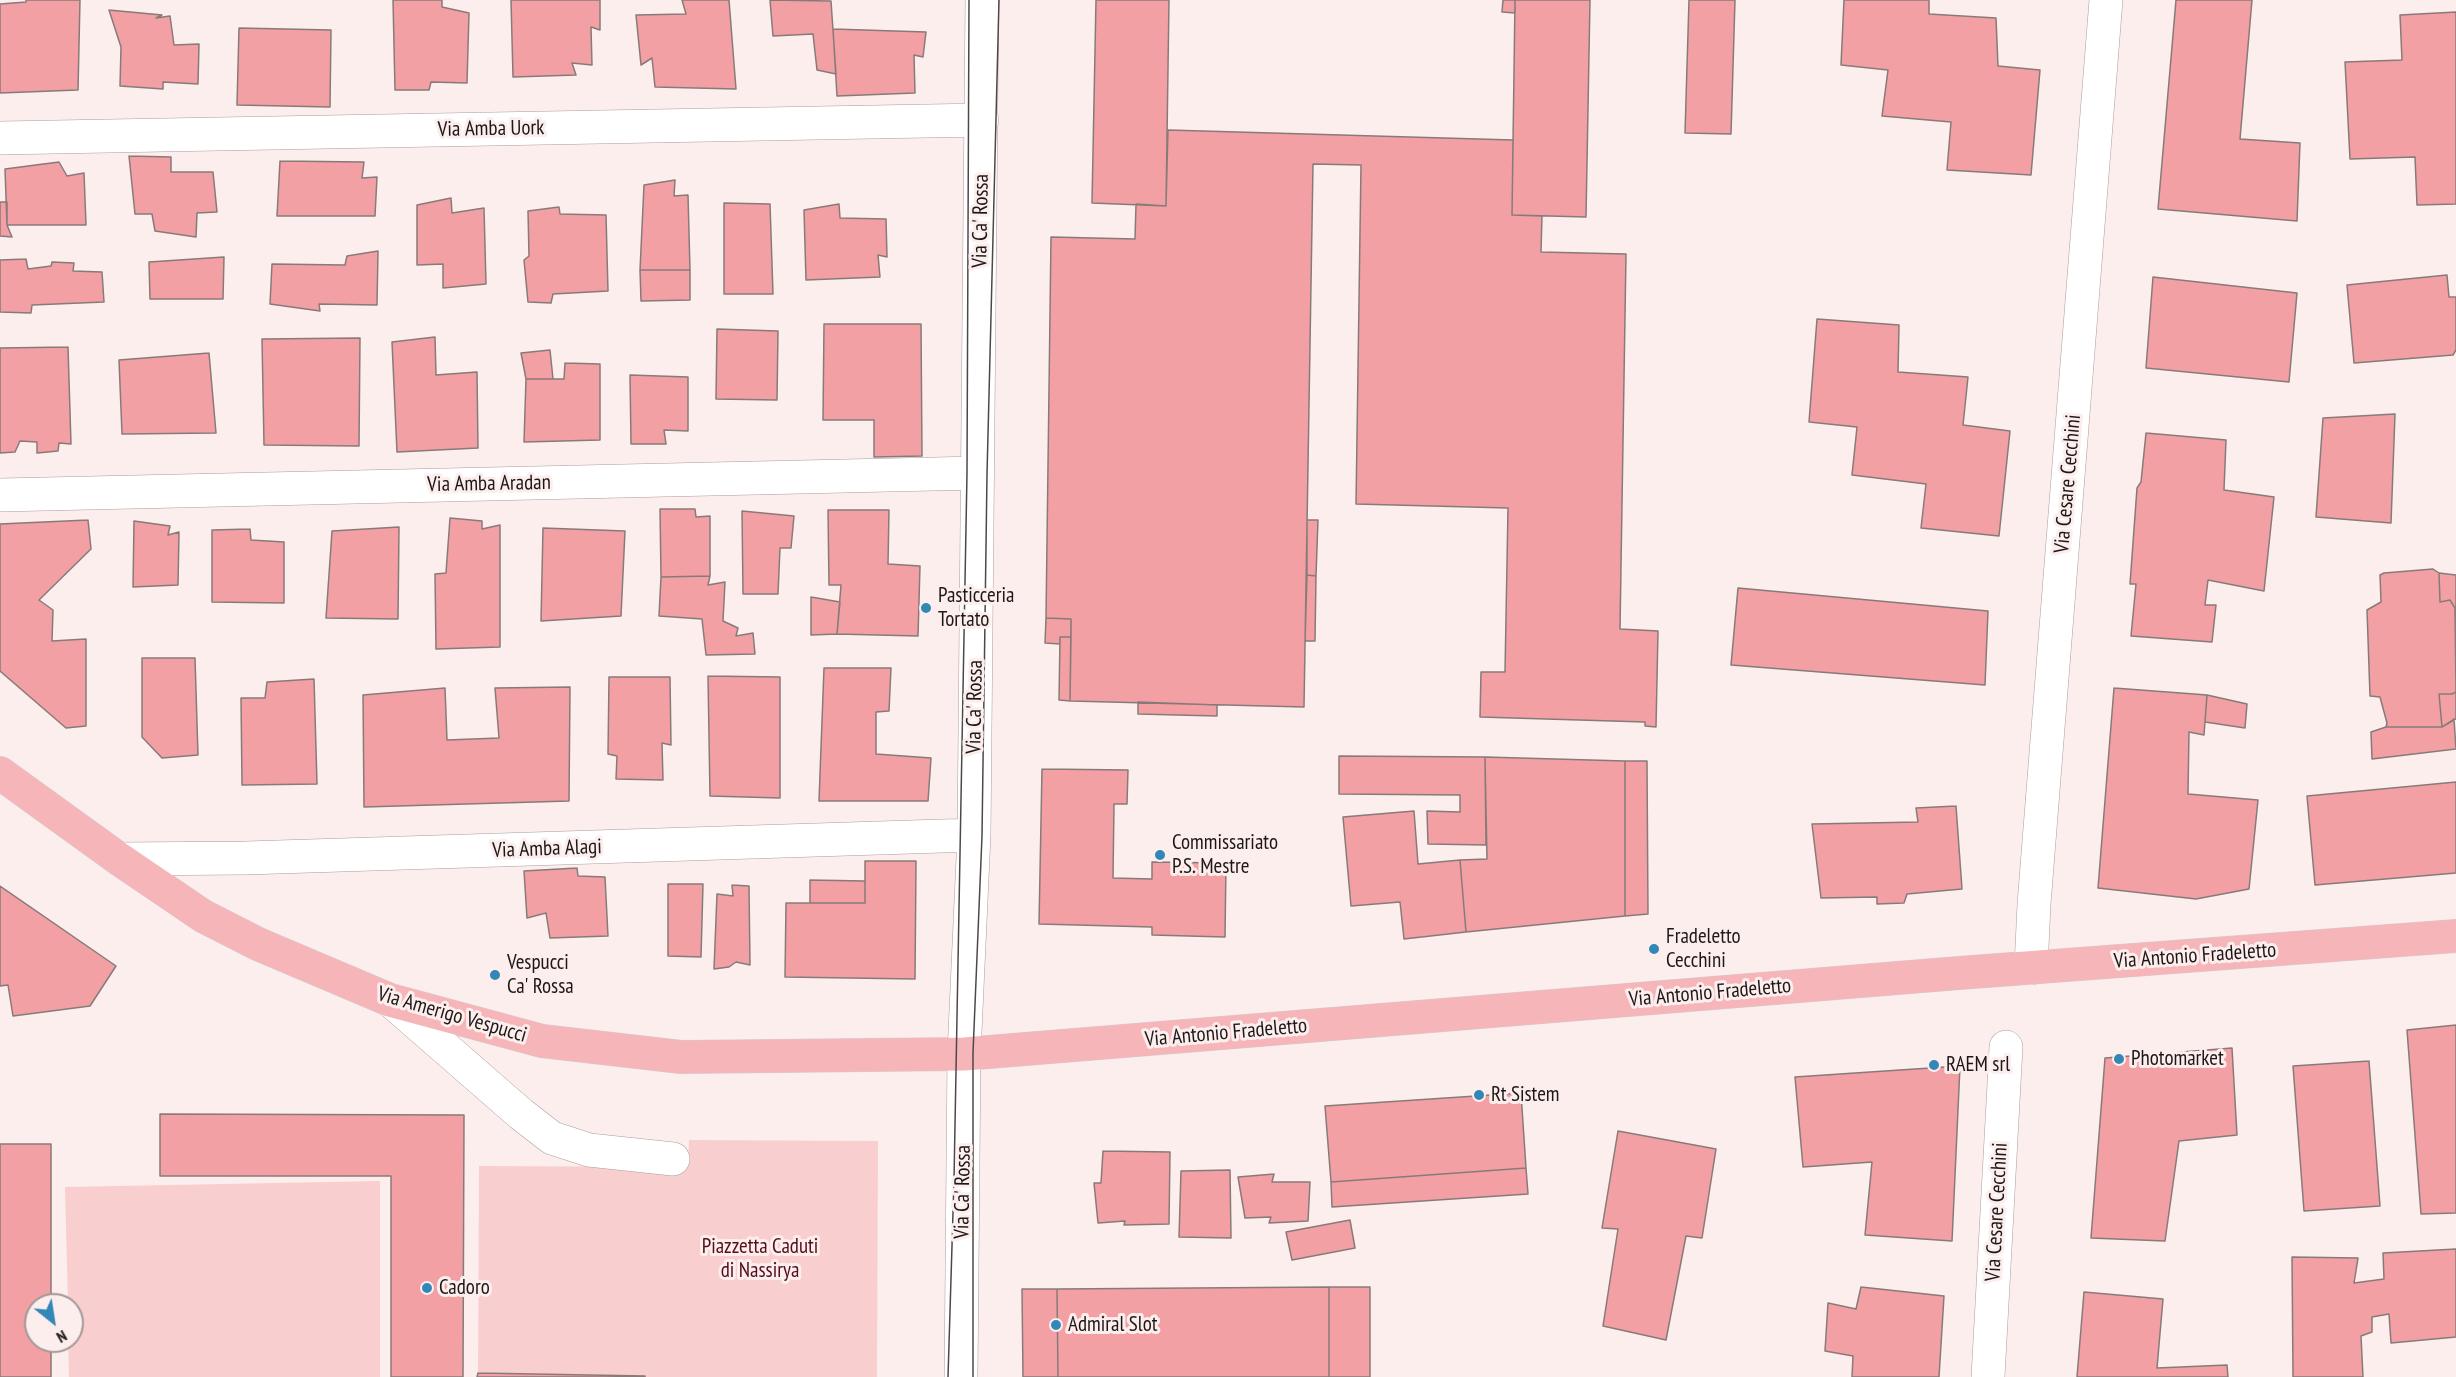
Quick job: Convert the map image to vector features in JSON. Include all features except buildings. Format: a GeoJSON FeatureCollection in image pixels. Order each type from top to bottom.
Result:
{"type":"FeatureCollection","features":[{"type":"Feature","properties":{"kind":"main road","name":"Via Amerigo Vespucci"},"geometry":{"type":"LineString","coordinates":[[0,773],[203,916],[258,944],[390,1000],[542,1041],[681,1058],[964,1054]]}},
{"type":"Feature","properties":{"kind":"main road","name":"Via Antonio Fradeletto"},"geometry":{"type":"LineString","coordinates":[[964,1054],[2456,936]]}},
{"type":"Feature","properties":{"kind":"street","name":"Via Ca' Rossa"},"geometry":{"type":"LineString","coordinates":[[961,1377],[964,1054],[974,835],[982,0]]}},
{"type":"Feature","properties":{"kind":"street","name":"Via Cesare Cecchini"},"geometry":{"type":"LineString","coordinates":[[2031,968],[2036,880],[2106,0]]}},
{"type":"Feature","properties":{"kind":"street","name":"Via Amba Uork"},"geometry":{"type":"LineString","coordinates":[[0,138],[982,120]]}},
{"type":"Feature","properties":{"kind":"street","name":"Via Amba Aradan"},"geometry":{"type":"LineString","coordinates":[[0,495],[978,472]]}},
{"type":"Feature","properties":{"kind":"street","name":"Via Amba Alagi"},"geometry":{"type":"LineString","coordinates":[[119,859],[246,858],[974,835]]}},
{"type":"Feature","properties":{"kind":"street"},"geometry":{"type":"LineString","coordinates":[[390,1000],[520,1114],[552,1138],[589,1150],[673,1159]]}},
{"type":"Feature","properties":{"kind":"street","name":"Via Cesare Cecchini"},"geometry":{"type":"LineString","coordinates":[[1988,1377],[2006,1047]]}},
{"type":"Feature","properties":{"kind":"green space","name":"Piazzetta Caduti di Nassirya"},"geometry":{"type":"Polygon","coordinates":[[[689,1140],[878,1141],[877,1377],[478,1377],[479,1166],[688,1167],[689,1140]]]}},
{"type":"Feature","properties":{"kind":"green space"},"geometry":{"type":"Polygon","coordinates":[[[380,1181],[380,1377],[69,1377],[68,1353],[84,1353],[84,1293],[68,1293],[65,1187],[380,1181]]]}},
{"type":"Feature","properties":{"kind":"tram line"},"geometry":{"type":"LineString","coordinates":[[948,1377],[954,1180],[967,473],[969,0]]}},
{"type":"Feature","properties":{"kind":"tram line"},"geometry":{"type":"LineString","coordinates":[[973,1377],[973,1053],[982,836],[987,474],[999,0]]}},
{"type":"Feature","properties":{"kind":"place","name":"Pasticceria Tortato"},"geometry":{"type":"Point","coordinates":[926,608]}},
{"type":"Feature","properties":{"kind":"place","name":"Commissariato P.S. Mestre"},"geometry":{"type":"Point","coordinates":[1160,855]}},
{"type":"Feature","properties":{"kind":"place","name":"Fradeletto Cecchini"},"geometry":{"type":"Point","coordinates":[1654,949]}},
{"type":"Feature","properties":{"kind":"place","name":"Vespucci Ca' Rossa"},"geometry":{"type":"Point","coordinates":[495,975]}},
{"type":"Feature","properties":{"kind":"place","name":"Photomarket"},"geometry":{"type":"Point","coordinates":[2119,1059]}},
{"type":"Feature","properties":{"kind":"place","name":"RAEM srl"},"geometry":{"type":"Point","coordinates":[1934,1065]}},
{"type":"Feature","properties":{"kind":"place","name":"Rt Sistem"},"geometry":{"type":"Point","coordinates":[1479,1095]}},
{"type":"Feature","properties":{"kind":"place","name":"Cadoro"},"geometry":{"type":"Point","coordinates":[427,1288]}},
{"type":"Feature","properties":{"kind":"place","name":"Admiral Slot"},"geometry":{"type":"Point","coordinates":[1056,1325]}}]}
